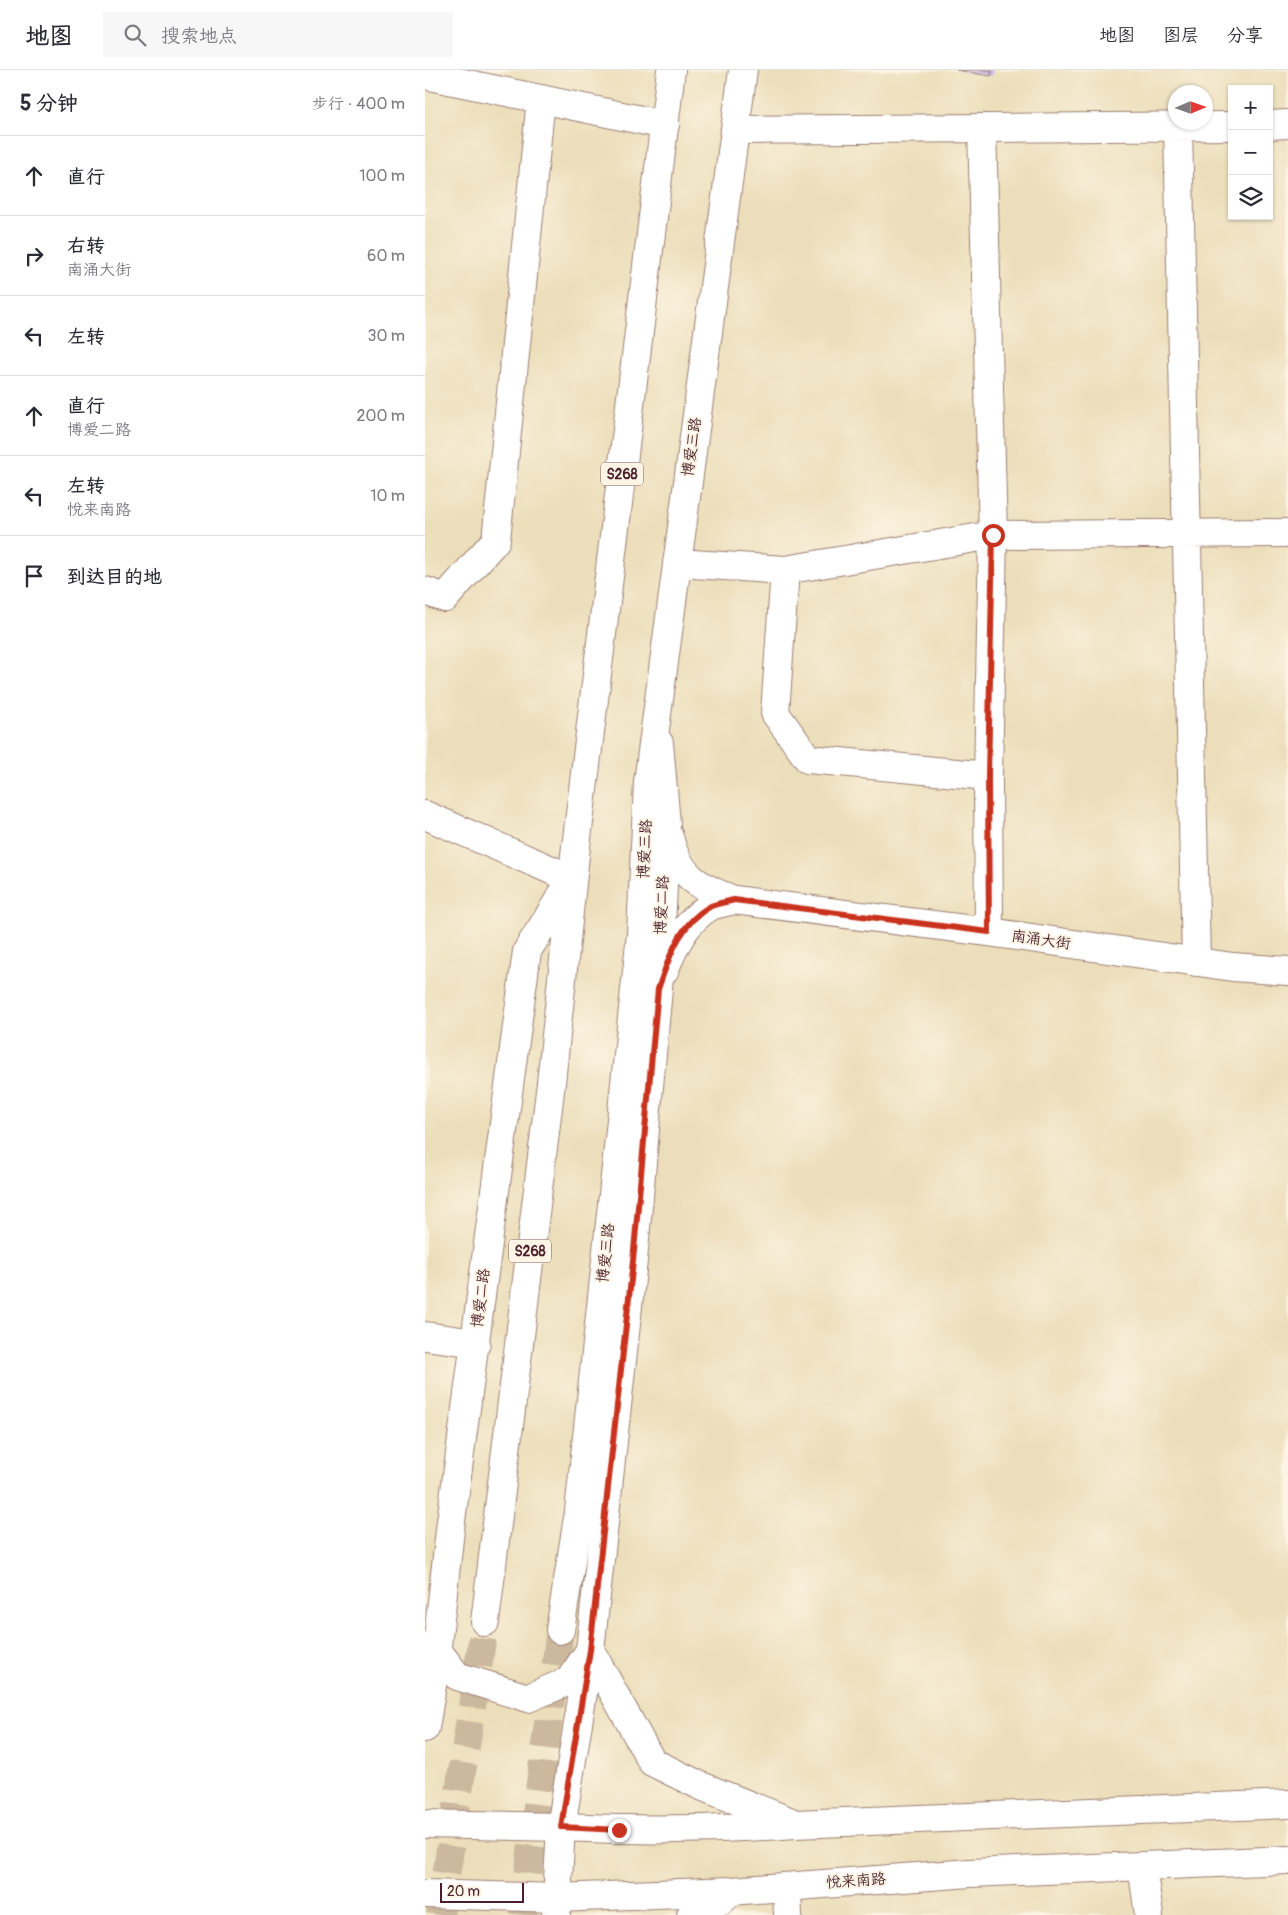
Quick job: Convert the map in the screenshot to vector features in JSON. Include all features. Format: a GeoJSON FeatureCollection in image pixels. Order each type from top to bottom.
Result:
{"type":"FeatureCollection","features":[{"type":"Feature","properties":{"kind":"main road","name":"S268"},"geometry":{"type":"LineString","coordinates":[[485,1622],[550,1093],[572,879],[671,70]]}},
{"type":"Feature","properties":{"kind":"main road","name":"博爱三路"},"geometry":{"type":"LineString","coordinates":[[560,1630],[580,1502],[641,934],[648,782],[743,70]]}},
{"type":"Feature","properties":{"kind":"main road"},"geometry":{"type":"LineString","coordinates":[[441,75],[541,99],[665,125]]}},
{"type":"Feature","properties":{"kind":"main road"},"geometry":{"type":"LineString","coordinates":[[425,591],[445,598],[497,540],[541,99]]}},
{"type":"Feature","properties":{"kind":"main road"},"geometry":{"type":"LineString","coordinates":[[1273,124],[1288,124]]}},
{"type":"Feature","properties":{"kind":"main road"},"geometry":{"type":"LineString","coordinates":[[1213,126],[1228,126]]}},
{"type":"Feature","properties":{"kind":"main road"},"geometry":{"type":"LineString","coordinates":[[735,130],[1168,127]]}},
{"type":"Feature","properties":{"kind":"main road"},"geometry":{"type":"LineString","coordinates":[[982,128],[993,535],[988,776],[989,932]]}},
{"type":"Feature","properties":{"kind":"main road"},"geometry":{"type":"LineString","coordinates":[[1178,130],[1196,962]]}},
{"type":"Feature","properties":{"kind":"main road"},"geometry":{"type":"LineString","coordinates":[[677,563],[785,570],[993,535],[1288,533]]}},
{"type":"Feature","properties":{"kind":"main road"},"geometry":{"type":"LineString","coordinates":[[785,570],[775,713],[808,760],[988,776]]}},
{"type":"Feature","properties":{"kind":"main road","name":"博爱二路"},"geometry":{"type":"LineString","coordinates":[[557,1907],[561,1827],[590,1650],[634,1251],[658,989],[666,824],[657,715]]}},
{"type":"Feature","properties":{"kind":"main road"},"geometry":{"type":"LineString","coordinates":[[425,815],[572,879]]}},
{"type":"Feature","properties":{"kind":"main road"},"geometry":{"type":"LineString","coordinates":[[666,824],[673,854],[684,872],[708,890],[734,900]]}},
{"type":"Feature","properties":{"kind":"main road","name":"博爱二路"},"geometry":{"type":"LineString","coordinates":[[425,1728],[527,951],[572,879]]}},
{"type":"Feature","properties":{"kind":"main road"},"geometry":{"type":"LineString","coordinates":[[658,989],[673,946],[689,923],[711,906],[734,900]]}},
{"type":"Feature","properties":{"kind":"main road","name":"南涌大街"},"geometry":{"type":"LineString","coordinates":[[734,900],[989,932],[1196,962],[1288,971]]}},
{"type":"Feature","properties":{"kind":"main road"},"geometry":{"type":"LineString","coordinates":[[425,1336],[476,1343]]}},
{"type":"Feature","properties":{"kind":"main road"},"geometry":{"type":"LineString","coordinates":[[432,1668],[528,1698],[569,1681],[590,1650],[651,1762],[701,1786],[795,1824]]}},
{"type":"Feature","properties":{"kind":"main road"},"geometry":{"type":"LineString","coordinates":[[425,1824],[619,1830],[757,1827],[1288,1804]]}},
{"type":"Feature","properties":{"kind":"main road","name":"悦来南路"},"geometry":{"type":"LineString","coordinates":[[425,1894],[557,1907],[731,1891],[971,1873],[1288,1860]]}},
{"type":"Feature","properties":{"kind":"main road"},"geometry":{"type":"LineString","coordinates":[[1142,1866],[1149,1915]]}},
{"type":"Feature","properties":{"kind":"main road"},"geometry":{"type":"LineString","coordinates":[[787,1887],[788,1915]]}},
{"type":"Feature","properties":{"kind":"main road"},"geometry":{"type":"LineString","coordinates":[[691,1915],[720,1901],[731,1891]]}},
{"type":"Feature","properties":{"kind":"building"},"geometry":{"type":"Polygon","coordinates":[[[956,70],[992,70],[991,76],[956,70]]]}},
{"type":"Feature","properties":{"kind":"tunnel"},"geometry":{"type":"LineString","coordinates":[[440,1915],[485,1622]]}},
{"type":"Feature","properties":{"kind":"tunnel"},"geometry":{"type":"LineString","coordinates":[[523,1915],[560,1630]]}},
{"type":"Feature","properties":{"kind":"route"},"geometry":{"type":"LineString","coordinates":[[619,1830],[561,1827],[590,1650],[633,1261],[658,989],[673,946],[689,923],[711,906],[734,900],[989,932],[988,776],[993,535]]}}]}
